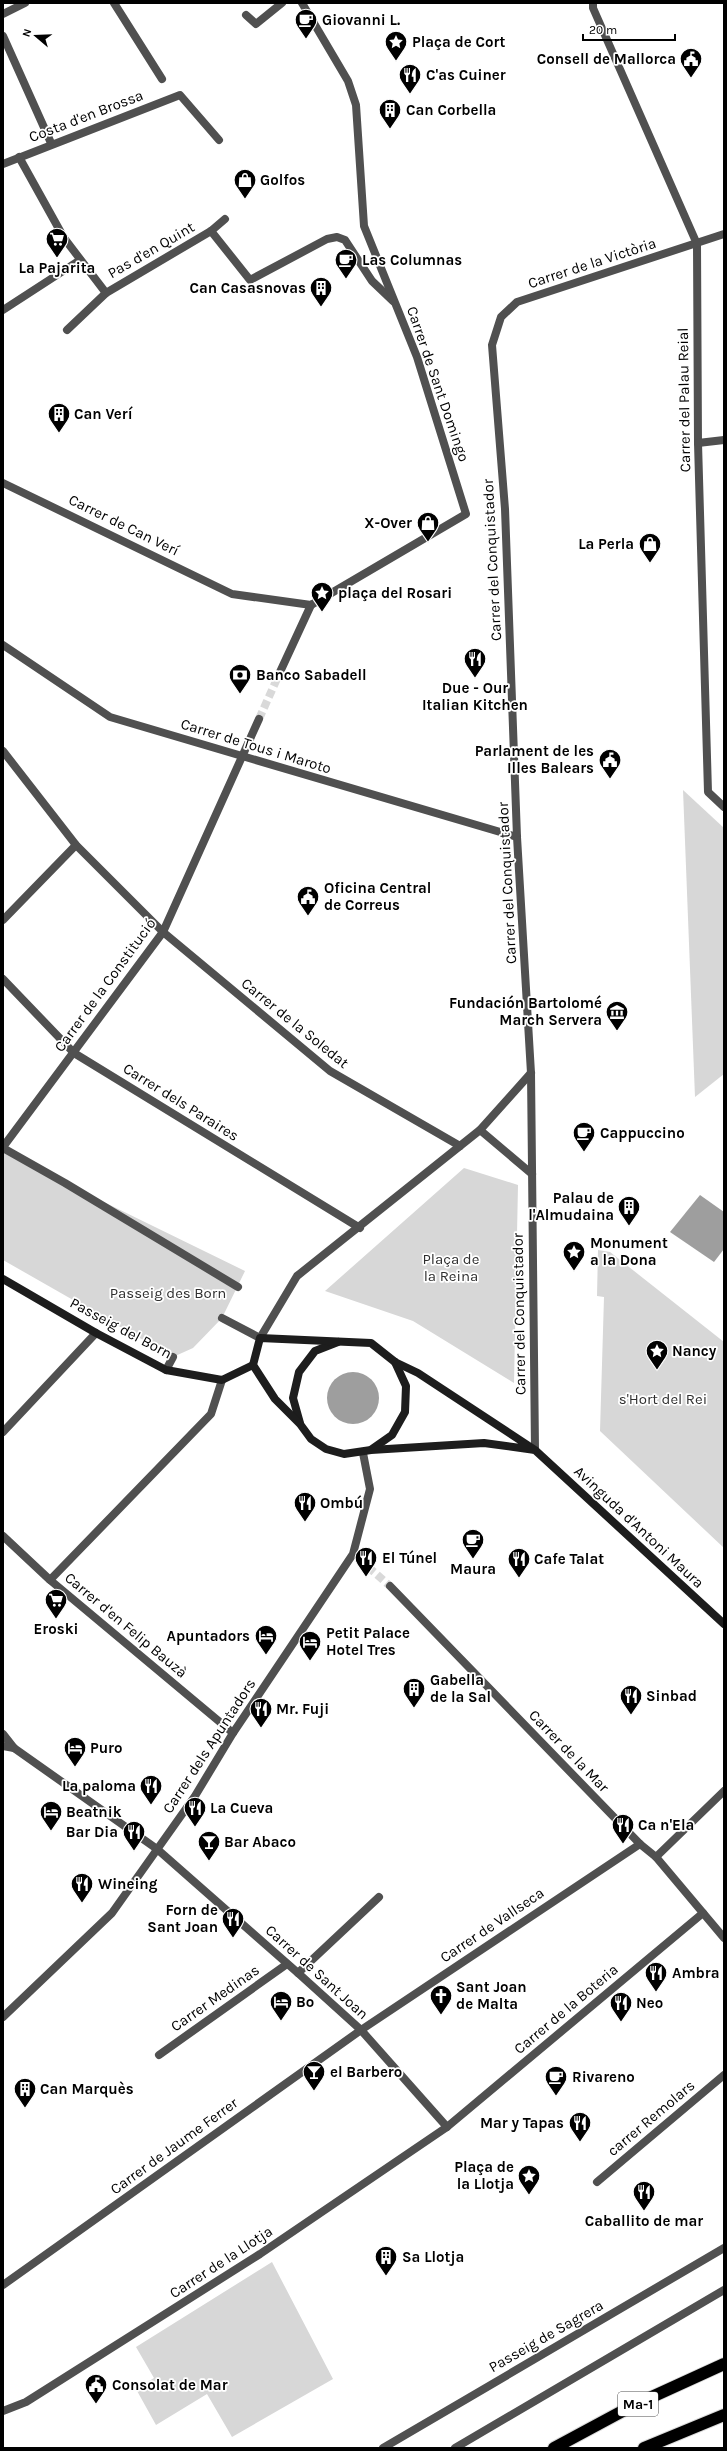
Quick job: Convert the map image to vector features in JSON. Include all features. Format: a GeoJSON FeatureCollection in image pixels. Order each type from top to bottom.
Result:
{"type":"FeatureCollection","features":[{"type":"Feature","properties":{"kind":"highway","name":"Ma-1"},"geometry":{"type":"LineString","coordinates":[[554,2448],[632,2406],[724,2364]]}},
{"type":"Feature","properties":{"kind":"highway"},"geometry":{"type":"LineString","coordinates":[[644,2448],[724,2415]]}},
{"type":"Feature","properties":{"kind":"street"},"geometry":{"type":"LineString","coordinates":[[3,14],[25,3]]}},
{"type":"Feature","properties":{"kind":"street"},"geometry":{"type":"LineString","coordinates":[[114,3],[162,79]]}},
{"type":"Feature","properties":{"kind":"street"},"geometry":{"type":"LineString","coordinates":[[246,15],[256,24],[282,3]]}},
{"type":"Feature","properties":{"kind":"street","name":"Carrer de Sant Domingo"},"geometry":{"type":"LineString","coordinates":[[302,3],[348,81],[356,105],[364,226],[417,357],[466,514],[311,605]]}},
{"type":"Feature","properties":{"kind":"street","name":"Carrer del Palau Reial"},"geometry":{"type":"LineString","coordinates":[[593,6],[697,244],[698,443],[708,792],[724,807]]}},
{"type":"Feature","properties":{"kind":"street"},"geometry":{"type":"LineString","coordinates":[[3,36],[51,143]]}},
{"type":"Feature","properties":{"kind":"street","name":"Costa d'en Brossa"},"geometry":{"type":"LineString","coordinates":[[3,164],[51,143],[180,95],[219,140]]}},
{"type":"Feature","properties":{"kind":"street","name":"Pas d'en Quint"},"geometry":{"type":"LineString","coordinates":[[19,157],[64,238],[106,293],[211,231],[225,219]]}},
{"type":"Feature","properties":{"kind":"street"},"geometry":{"type":"LineString","coordinates":[[211,231],[250,280],[327,239],[337,237],[345,240],[372,281],[395,303]]}},
{"type":"Feature","properties":{"kind":"street","name":"Carrer de la Victòria"},"geometry":{"type":"LineString","coordinates":[[501,317],[517,302],[724,234]]}},
{"type":"Feature","properties":{"kind":"street"},"geometry":{"type":"LineString","coordinates":[[3,310],[80,260]]}},
{"type":"Feature","properties":{"kind":"street"},"geometry":{"type":"LineString","coordinates":[[67,330],[106,293]]}},
{"type":"Feature","properties":{"kind":"street","name":"Carrer del Conquistador"},"geometry":{"type":"LineString","coordinates":[[501,317],[492,345],[505,509],[517,837],[532,1073],[535,1450]]}},
{"type":"Feature","properties":{"kind":"street"},"geometry":{"type":"LineString","coordinates":[[698,443],[724,440]]}},
{"type":"Feature","properties":{"kind":"street","name":"Carrer de Can Verí"},"geometry":{"type":"LineString","coordinates":[[3,483],[232,594],[311,605]]}},
{"type":"Feature","properties":{"kind":"street"},"geometry":{"type":"LineString","coordinates":[[280,672],[311,605]]}},
{"type":"Feature","properties":{"kind":"street","name":"Carrer de Tous i Maroto"},"geometry":{"type":"LineString","coordinates":[[3,645],[110,717],[243,758],[517,837]]}},
{"type":"Feature","properties":{"kind":"street","name":"Carrer de la Constitució"},"geometry":{"type":"LineString","coordinates":[[3,1148],[163,932],[260,719]]}},
{"type":"Feature","properties":{"kind":"street","name":"Carrer de la Soledat"},"geometry":{"type":"LineString","coordinates":[[3,751],[76,845],[163,932],[330,1071],[460,1146]]}},
{"type":"Feature","properties":{"kind":"street"},"geometry":{"type":"LineString","coordinates":[[3,920],[76,845]]}},
{"type":"Feature","properties":{"kind":"street","name":"Carrer dels Paraires"},"geometry":{"type":"LineString","coordinates":[[3,979],[74,1053],[360,1228]]}},
{"type":"Feature","properties":{"kind":"street"},"geometry":{"type":"LineString","coordinates":[[532,1073],[480,1130],[360,1228],[297,1276],[260,1338],[253,1365],[275,1399],[300,1424],[311,1439],[326,1449],[344,1454],[484,1443],[535,1450]]}},
{"type":"Feature","properties":{"kind":"street"},"geometry":{"type":"LineString","coordinates":[[480,1130],[532,1174]]}},
{"type":"Feature","properties":{"kind":"street"},"geometry":{"type":"LineString","coordinates":[[3,1148],[65,1183],[238,1287]]}},
{"type":"Feature","properties":{"kind":"street","name":"Passeig del Born"},"geometry":{"type":"LineString","coordinates":[[3,1279],[96,1333],[166,1370],[222,1380]]}},
{"type":"Feature","properties":{"kind":"street"},"geometry":{"type":"LineString","coordinates":[[222,1318],[260,1338],[370,1343],[395,1362],[418,1373],[535,1450]]}},
{"type":"Feature","properties":{"kind":"street"},"geometry":{"type":"LineString","coordinates":[[3,1432],[96,1333]]}},
{"type":"Feature","properties":{"kind":"street"},"geometry":{"type":"LineString","coordinates":[[300,1424],[293,1398],[299,1372],[316,1351],[340,1341]]}},
{"type":"Feature","properties":{"kind":"street"},"geometry":{"type":"LineString","coordinates":[[166,1370],[173,1357]]}},
{"type":"Feature","properties":{"kind":"street"},"geometry":{"type":"LineString","coordinates":[[367,1451],[392,1435],[405,1412],[406,1386],[395,1362]]}},
{"type":"Feature","properties":{"kind":"street"},"geometry":{"type":"LineString","coordinates":[[50,1580],[211,1414],[222,1380],[253,1365]]}},
{"type":"Feature","properties":{"kind":"street","name":"Avinguda d'Antoni Maura"},"geometry":{"type":"LineString","coordinates":[[535,1450],[724,1624]]}},
{"type":"Feature","properties":{"kind":"street","name":"Carrer dels Apuntadors"},"geometry":{"type":"LineString","coordinates":[[3,2018],[112,1913],[195,1796],[233,1733],[356,1556],[370,1489],[367,1451]]}},
{"type":"Feature","properties":{"kind":"street","name":"Carrer d'en Felip Bauzà"},"geometry":{"type":"LineString","coordinates":[[3,1536],[50,1580],[233,1733]]}},
{"type":"Feature","properties":{"kind":"street","name":"Carrer de la Mar"},"geometry":{"type":"LineString","coordinates":[[390,1586],[640,1844],[656,1857],[724,1938]]}},
{"type":"Feature","properties":{"kind":"street"},"geometry":{"type":"LineString","coordinates":[[3,1734],[14,1748]]}},
{"type":"Feature","properties":{"kind":"street"},"geometry":{"type":"LineString","coordinates":[[3,1746],[14,1748]]}},
{"type":"Feature","properties":{"kind":"street","name":"Carrer de Sant Joan"},"geometry":{"type":"LineString","coordinates":[[14,1748],[157,1849],[361,2030],[447,2127]]}},
{"type":"Feature","properties":{"kind":"street"},"geometry":{"type":"LineString","coordinates":[[656,1857],[724,1791]]}},
{"type":"Feature","properties":{"kind":"street","name":"Carrer de Vallseca"},"geometry":{"type":"LineString","coordinates":[[361,2030],[640,1844]]}},
{"type":"Feature","properties":{"kind":"street"},"geometry":{"type":"LineString","coordinates":[[298,1973],[379,1897]]}},
{"type":"Feature","properties":{"kind":"street","name":"Carrer de la Boteria"},"geometry":{"type":"LineString","coordinates":[[447,2127],[703,1913]]}},
{"type":"Feature","properties":{"kind":"street","name":"Carrer Medinas"},"geometry":{"type":"LineString","coordinates":[[159,2055],[287,1964]]}},
{"type":"Feature","properties":{"kind":"street","name":"Carrer de Jaume Ferrer"},"geometry":{"type":"LineString","coordinates":[[3,2285],[361,2030]]}},
{"type":"Feature","properties":{"kind":"street","name":"carrer Remolars"},"geometry":{"type":"LineString","coordinates":[[596,2182],[724,2074]]}},
{"type":"Feature","properties":{"kind":"street","name":"Carrer de la Llotja"},"geometry":{"type":"LineString","coordinates":[[3,2411],[26,2402],[260,2254],[447,2127]]}},
{"type":"Feature","properties":{"kind":"street","name":"Passeig de Sagrera"},"geometry":{"type":"LineString","coordinates":[[383,2448],[724,2248]]}},
{"type":"Feature","properties":{"kind":"street"},"geometry":{"type":"LineString","coordinates":[[455,2448],[724,2290]]}},
{"type":"Feature","properties":{"kind":"green space"},"geometry":{"type":"Polygon","coordinates":[[[683,790],[724,828],[724,1074],[695,1097],[683,790]]]}},
{"type":"Feature","properties":{"kind":"green space","name":"Passeig des Born"},"geometry":{"type":"Polygon","coordinates":[[[3,1148],[65,1183],[245,1271],[222,1318],[193,1348],[173,1357],[3,1260],[3,1148]]]}},
{"type":"Feature","properties":{"kind":"green space","name":"Plaça de la Reina"},"geometry":{"type":"Polygon","coordinates":[[[464,1168],[518,1185],[514,1383],[413,1321],[325,1291],[464,1168]]]}},
{"type":"Feature","properties":{"kind":"green space","name":"s'Hort del Rei"},"geometry":{"type":"Polygon","coordinates":[[[598,1250],[610,1252],[724,1342],[724,1548],[600,1431],[604,1297],[597,1296],[598,1250]]]}},
{"type":"Feature","properties":{"kind":"green space"},"geometry":{"type":"Polygon","coordinates":[[[272,2262],[333,2379],[232,2437],[207,2394],[156,2425],[136,2389],[154,2378],[136,2347],[272,2262]]]}},
{"type":"Feature","properties":{"kind":"shaded area"},"geometry":{"type":"Polygon","coordinates":[[[700,1195],[724,1212],[724,1249],[714,1262],[670,1232],[700,1195]]]}},
{"type":"Feature","properties":{"kind":"shaded area"},"geometry":{"type":"Polygon","coordinates":[[[348,1372],[358,1372],[372,1379],[379,1393],[379,1403],[372,1417],[358,1424],[348,1424],[338,1420],[331,1413],[327,1403],[327,1393],[331,1383],[338,1376],[348,1372]]]}},
{"type":"Feature","properties":{"kind":"tunnel"},"geometry":{"type":"LineString","coordinates":[[259,719],[280,672]]}},
{"type":"Feature","properties":{"kind":"tunnel"},"geometry":{"type":"LineString","coordinates":[[359,1559],[390,1586]]}},
{"type":"Feature","properties":{"kind":"place","name":"Giovanni L."},"geometry":{"type":"Point","coordinates":[306,40]}},
{"type":"Feature","properties":{"kind":"place","name":"Plaça de Cort"},"geometry":{"type":"Point","coordinates":[396,62]}},
{"type":"Feature","properties":{"kind":"place","name":"Consell de Mallorca"},"geometry":{"type":"Point","coordinates":[691,78]}},
{"type":"Feature","properties":{"kind":"place","name":"C'as Cuiner"},"geometry":{"type":"Point","coordinates":[410,94]}},
{"type":"Feature","properties":{"kind":"place","name":"Can Corbella"},"geometry":{"type":"Point","coordinates":[390,130]}},
{"type":"Feature","properties":{"kind":"place","name":"Golfos"},"geometry":{"type":"Point","coordinates":[245,200]}},
{"type":"Feature","properties":{"kind":"place","name":"La Pajarita"},"geometry":{"type":"Point","coordinates":[57,258]}},
{"type":"Feature","properties":{"kind":"place","name":"Las Columnas"},"geometry":{"type":"Point","coordinates":[346,280]}},
{"type":"Feature","properties":{"kind":"place","name":"Can Casasnovas"},"geometry":{"type":"Point","coordinates":[321,308]}},
{"type":"Feature","properties":{"kind":"place","name":"Can Verí"},"geometry":{"type":"Point","coordinates":[59,434]}},
{"type":"Feature","properties":{"kind":"place","name":"X-Over"},"geometry":{"type":"Point","coordinates":[428,542]}},
{"type":"Feature","properties":{"kind":"place","name":"La Perla"},"geometry":{"type":"Point","coordinates":[650,564]}},
{"type":"Feature","properties":{"kind":"place","name":"plaça del Rosari"},"geometry":{"type":"Point","coordinates":[322,612]}},
{"type":"Feature","properties":{"kind":"place","name":"Due - Our Italian Kitchen"},"geometry":{"type":"Point","coordinates":[475,678]}},
{"type":"Feature","properties":{"kind":"place","name":"Banco Sabadell"},"geometry":{"type":"Point","coordinates":[240,694]}},
{"type":"Feature","properties":{"kind":"place","name":"Parlament de les Illes Balears"},"geometry":{"type":"Point","coordinates":[610,780]}},
{"type":"Feature","properties":{"kind":"place","name":"Oficina Central de Correus"},"geometry":{"type":"Point","coordinates":[308,916]}},
{"type":"Feature","properties":{"kind":"place","name":"Fundación Bartolomé March Servera"},"geometry":{"type":"Point","coordinates":[617,1032]}},
{"type":"Feature","properties":{"kind":"place","name":"Cappuccino"},"geometry":{"type":"Point","coordinates":[584,1152]}},
{"type":"Feature","properties":{"kind":"place","name":"Palau de l'Almudaina"},"geometry":{"type":"Point","coordinates":[629,1226]}},
{"type":"Feature","properties":{"kind":"place","name":"Monument a la Dona"},"geometry":{"type":"Point","coordinates":[574,1272]}},
{"type":"Feature","properties":{"kind":"place","name":"Nancy"},"geometry":{"type":"Point","coordinates":[657,1370]}},
{"type":"Feature","properties":{"kind":"place","name":"Ombú"},"geometry":{"type":"Point","coordinates":[305,1522]}},
{"type":"Feature","properties":{"kind":"place","name":"Maura"},"geometry":{"type":"Point","coordinates":[473,1560]}},
{"type":"Feature","properties":{"kind":"place","name":"El Túnel"},"geometry":{"type":"Point","coordinates":[366,1578]}},
{"type":"Feature","properties":{"kind":"place","name":"Cafe Talat"},"geometry":{"type":"Point","coordinates":[519,1578]}},
{"type":"Feature","properties":{"kind":"place","name":"Eroski"},"geometry":{"type":"Point","coordinates":[56,1620]}},
{"type":"Feature","properties":{"kind":"place","name":"Apuntadors"},"geometry":{"type":"Point","coordinates":[266,1656]}},
{"type":"Feature","properties":{"kind":"place","name":"Petit Palace Hotel Tres"},"geometry":{"type":"Point","coordinates":[310,1662]}},
{"type":"Feature","properties":{"kind":"place","name":"Gabella de la Sal"},"geometry":{"type":"Point","coordinates":[414,1708]}},
{"type":"Feature","properties":{"kind":"place","name":"Sinbad"},"geometry":{"type":"Point","coordinates":[631,1716]}},
{"type":"Feature","properties":{"kind":"place","name":"Mr. Fuji"},"geometry":{"type":"Point","coordinates":[261,1728]}},
{"type":"Feature","properties":{"kind":"place","name":"Puro"},"geometry":{"type":"Point","coordinates":[75,1768]}},
{"type":"Feature","properties":{"kind":"place","name":"La paloma"},"geometry":{"type":"Point","coordinates":[151,1806]}},
{"type":"Feature","properties":{"kind":"place","name":"La Cueva"},"geometry":{"type":"Point","coordinates":[195,1828]}},
{"type":"Feature","properties":{"kind":"place","name":"Beatnik"},"geometry":{"type":"Point","coordinates":[51,1832]}},
{"type":"Feature","properties":{"kind":"place","name":"Ca n'Ela"},"geometry":{"type":"Point","coordinates":[623,1844]}},
{"type":"Feature","properties":{"kind":"place","name":"Bar Dia"},"geometry":{"type":"Point","coordinates":[134,1852]}},
{"type":"Feature","properties":{"kind":"place","name":"Bar Abaco"},"geometry":{"type":"Point","coordinates":[209,1862]}},
{"type":"Feature","properties":{"kind":"place","name":"Wineing"},"geometry":{"type":"Point","coordinates":[82,1904]}},
{"type":"Feature","properties":{"kind":"place","name":"Forn de Sant Joan"},"geometry":{"type":"Point","coordinates":[233,1938]}},
{"type":"Feature","properties":{"kind":"place","name":"Ambra"},"geometry":{"type":"Point","coordinates":[656,1992]}},
{"type":"Feature","properties":{"kind":"place","name":"Sant Joan de Malta"},"geometry":{"type":"Point","coordinates":[441,2016]}},
{"type":"Feature","properties":{"kind":"place","name":"Bo"},"geometry":{"type":"Point","coordinates":[281,2022]}},
{"type":"Feature","properties":{"kind":"place","name":"Neo"},"geometry":{"type":"Point","coordinates":[621,2022]}},
{"type":"Feature","properties":{"kind":"place","name":"el Barbero"},"geometry":{"type":"Point","coordinates":[314,2092]}},
{"type":"Feature","properties":{"kind":"place","name":"Rivareno"},"geometry":{"type":"Point","coordinates":[556,2096]}},
{"type":"Feature","properties":{"kind":"place","name":"Can Marquès"},"geometry":{"type":"Point","coordinates":[25,2108]}},
{"type":"Feature","properties":{"kind":"place","name":"Mar y Tapas"},"geometry":{"type":"Point","coordinates":[580,2142]}},
{"type":"Feature","properties":{"kind":"place","name":"Plaça de la Llotja"},"geometry":{"type":"Point","coordinates":[529,2196]}},
{"type":"Feature","properties":{"kind":"place","name":"Caballito de mar"},"geometry":{"type":"Point","coordinates":[644,2212]}},
{"type":"Feature","properties":{"kind":"place","name":"Sa Llotja"},"geometry":{"type":"Point","coordinates":[386,2276]}},
{"type":"Feature","properties":{"kind":"place","name":"Consolat de Mar"},"geometry":{"type":"Point","coordinates":[96,2404]}}]}
